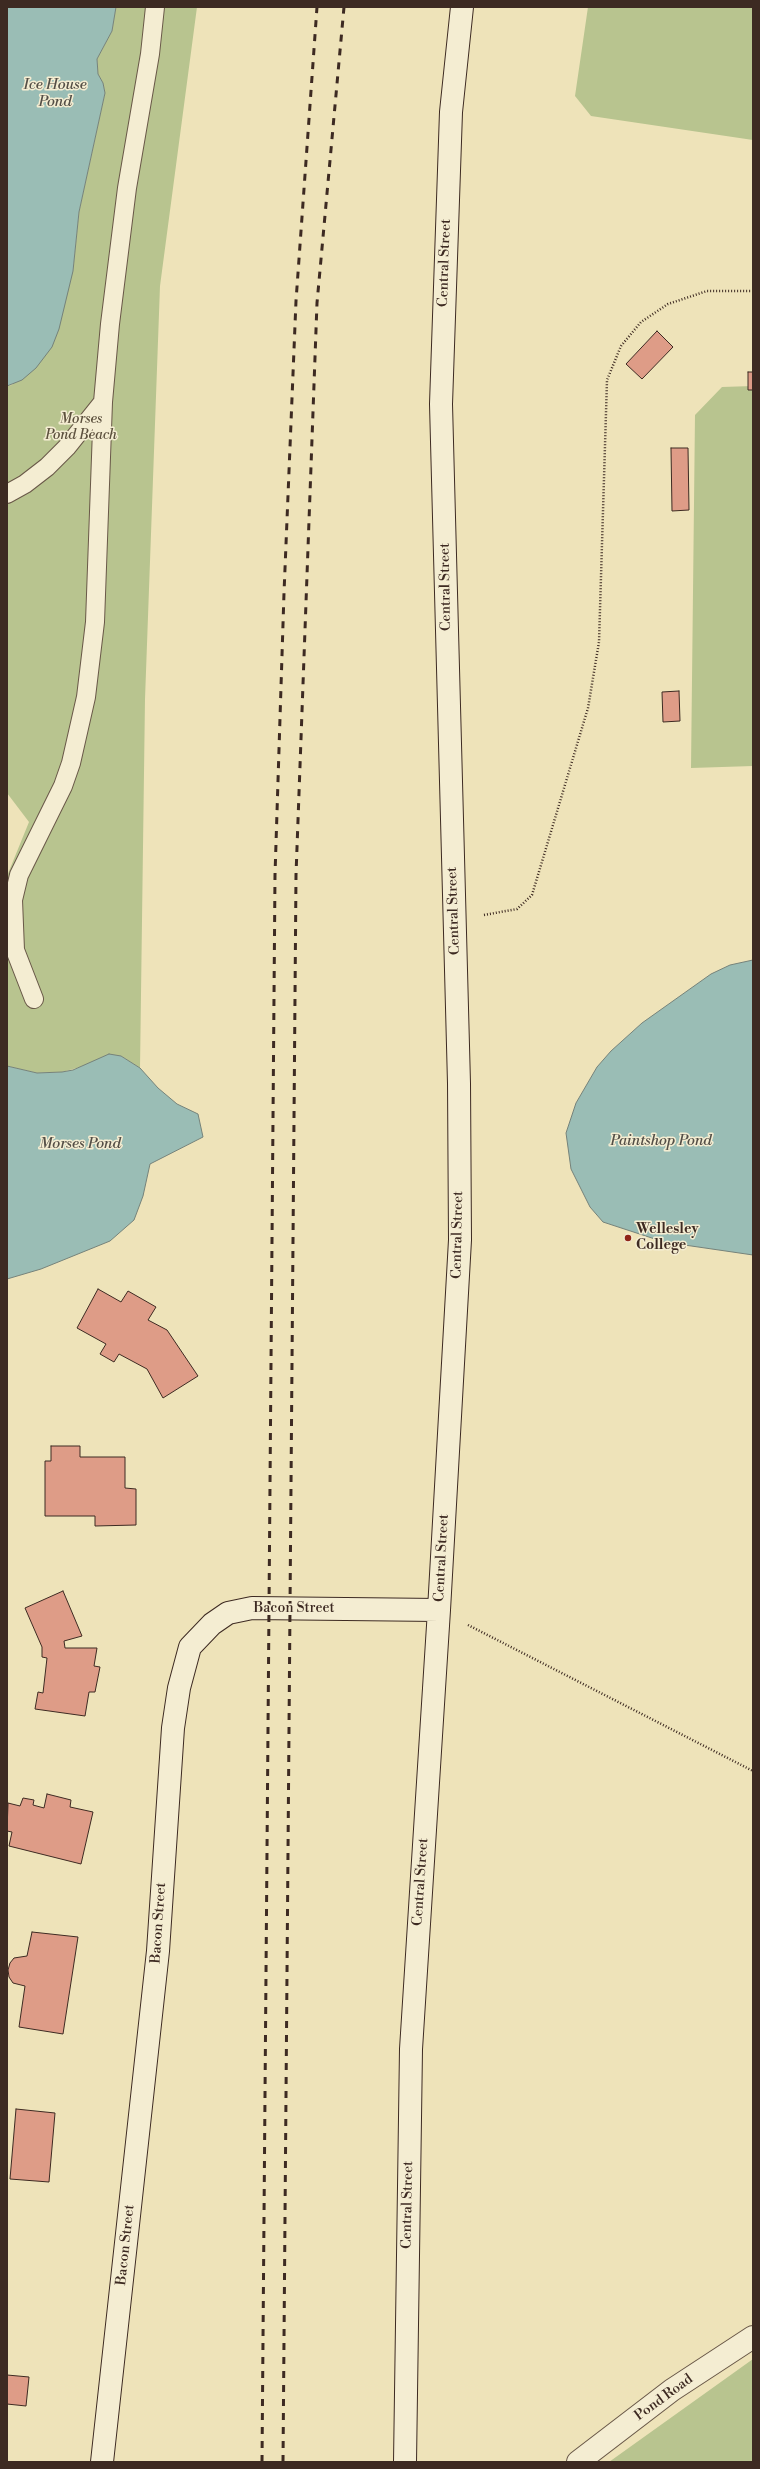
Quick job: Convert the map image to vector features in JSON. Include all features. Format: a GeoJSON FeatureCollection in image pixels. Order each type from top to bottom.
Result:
{"type":"FeatureCollection","features":[{"type":"Feature","properties":{"kind":"main road","name":"Central Street"},"geometry":{"type":"LineString","coordinates":[[405,2462],[411,2049],[439,1610],[460,1240],[459,1083],[441,404],[450,119],[462,7]]}},
{"type":"Feature","properties":{"kind":"main road","name":"Bacon Street"},"geometry":{"type":"LineString","coordinates":[[102,2462],[158,1951],[173,1728],[179,1688],[190,1647],[212,1624],[228,1613],[252,1608],[439,1610]]}},
{"type":"Feature","properties":{"kind":"main road","name":"Pond Road"},"geometry":{"type":"LineString","coordinates":[[578,2462],[672,2390],[753,2337]]}},
{"type":"Feature","properties":{"kind":"lane"},"geometry":{"type":"LineString","coordinates":[[34,999],[15,950],[13,900],[19,875],[63,786],[73,756],[86,697],[95,622],[103,402],[118,258],[150,54],[155,7]]}},
{"type":"Feature","properties":{"kind":"lane"},"geometry":{"type":"LineString","coordinates":[[7,494],[25,484],[67,447],[103,402]]}},
{"type":"Feature","properties":{"kind":"path"},"geometry":{"type":"LineString","coordinates":[[454,917],[486,915],[517,909],[532,895],[588,708],[599,642],[607,380],[621,346],[641,322],[668,304],[707,291],[753,291]]}},
{"type":"Feature","properties":{"kind":"path"},"geometry":{"type":"LineString","coordinates":[[439,1610],[753,1771]]}},
{"type":"Feature","properties":{"kind":"green space","name":"Morses Pond Beach"},"geometry":{"type":"Polygon","coordinates":[[[116,7],[197,7],[160,286],[145,699],[140,1068],[121,1056],[62,1072],[37,1073],[7,1066],[7,876],[29,822],[7,793],[7,386],[12,385],[73,271],[79,212],[105,93],[103,83],[98,74],[97,59],[112,31],[116,7]]]}},
{"type":"Feature","properties":{"kind":"green space"},"geometry":{"type":"Polygon","coordinates":[[[588,7],[753,7],[753,140],[591,116],[575,96],[588,7]]]}},
{"type":"Feature","properties":{"kind":"green space"},"geometry":{"type":"Polygon","coordinates":[[[753,386],[753,766],[691,768],[695,415],[722,387],[753,386]]]}},
{"type":"Feature","properties":{"kind":"green space"},"geometry":{"type":"Polygon","coordinates":[[[753,2359],[753,2462],[609,2462],[753,2359]]]}},
{"type":"Feature","properties":{"kind":"water","name":"Ice House Pond"},"geometry":{"type":"Polygon","coordinates":[[[7,7],[116,7],[112,31],[97,59],[98,74],[103,83],[105,93],[79,212],[73,271],[59,329],[52,347],[36,368],[22,380],[7,386],[7,7]]]}},
{"type":"Feature","properties":{"kind":"water","name":"Paintshop Pond"},"geometry":{"type":"Polygon","coordinates":[[[753,960],[753,1255],[664,1242],[603,1222],[590,1207],[571,1169],[566,1133],[576,1103],[597,1067],[611,1051],[642,1023],[711,974],[730,965],[753,960]]]}},
{"type":"Feature","properties":{"kind":"water","name":"Morses Pond"},"geometry":{"type":"Polygon","coordinates":[[[109,1054],[121,1056],[140,1068],[158,1088],[177,1104],[198,1114],[203,1137],[150,1164],[143,1196],[134,1220],[110,1241],[41,1269],[7,1279],[7,1066],[37,1073],[62,1072],[73,1070],[109,1054]]]}},
{"type":"Feature","properties":{"kind":"building"},"geometry":{"type":"Polygon","coordinates":[[[657,331],[673,347],[642,379],[626,364],[657,331]]]}},
{"type":"Feature","properties":{"kind":"building"},"geometry":{"type":"Polygon","coordinates":[[[748,372],[753,372],[753,390],[748,390],[748,372]]]}},
{"type":"Feature","properties":{"kind":"building"},"geometry":{"type":"Polygon","coordinates":[[[671,448],[688,448],[689,510],[672,511],[671,448]]]}},
{"type":"Feature","properties":{"kind":"building"},"geometry":{"type":"Polygon","coordinates":[[[679,691],[680,721],[663,722],[662,692],[679,691]]]}},
{"type":"Feature","properties":{"kind":"building"},"geometry":{"type":"Polygon","coordinates":[[[98,1289],[121,1302],[128,1291],[156,1307],[148,1320],[167,1330],[198,1376],[163,1398],[147,1369],[119,1354],[114,1362],[100,1354],[106,1344],[77,1328],[98,1289]]]}},
{"type":"Feature","properties":{"kind":"building"},"geometry":{"type":"Polygon","coordinates":[[[51,1446],[80,1446],[80,1457],[125,1457],[125,1488],[136,1489],[136,1525],[95,1526],[95,1516],[45,1516],[45,1461],[51,1461],[51,1446]]]}},
{"type":"Feature","properties":{"kind":"building"},"geometry":{"type":"Polygon","coordinates":[[[63,1591],[82,1636],[64,1641],[65,1648],[97,1648],[94,1666],[100,1667],[95,1692],[89,1692],[85,1716],[35,1709],[38,1692],[43,1693],[47,1658],[42,1657],[42,1647],[25,1608],[63,1591]]]}},
{"type":"Feature","properties":{"kind":"building"},"geometry":{"type":"Polygon","coordinates":[[[47,1794],[71,1800],[70,1807],[93,1812],[81,1864],[9,1846],[12,1832],[7,1831],[8,1803],[20,1806],[23,1798],[34,1800],[33,1805],[44,1808],[47,1794]]]}},
{"type":"Feature","properties":{"kind":"building"},"geometry":{"type":"Polygon","coordinates":[[[32,1932],[78,1937],[63,2034],[19,2027],[25,1986],[13,1983],[9,1977],[8,1970],[10,1963],[14,1958],[27,1956],[32,1932]]]}},
{"type":"Feature","properties":{"kind":"building"},"geometry":{"type":"Polygon","coordinates":[[[16,2109],[55,2113],[49,2182],[10,2179],[16,2109]]]}},
{"type":"Feature","properties":{"kind":"building"},"geometry":{"type":"Polygon","coordinates":[[[7,2375],[29,2377],[26,2406],[7,2404],[7,2375]]]}},
{"type":"Feature","properties":{"kind":"railway"},"geometry":{"type":"LineString","coordinates":[[262,2462],[275,875],[284,593],[296,301],[317,7]]}},
{"type":"Feature","properties":{"kind":"railway"},"geometry":{"type":"LineString","coordinates":[[283,2462],[296,875],[317,303],[344,7]]}},
{"type":"Feature","properties":{"kind":"place","name":"Wellesley College"},"geometry":{"type":"Point","coordinates":[628,1238]}}]}
